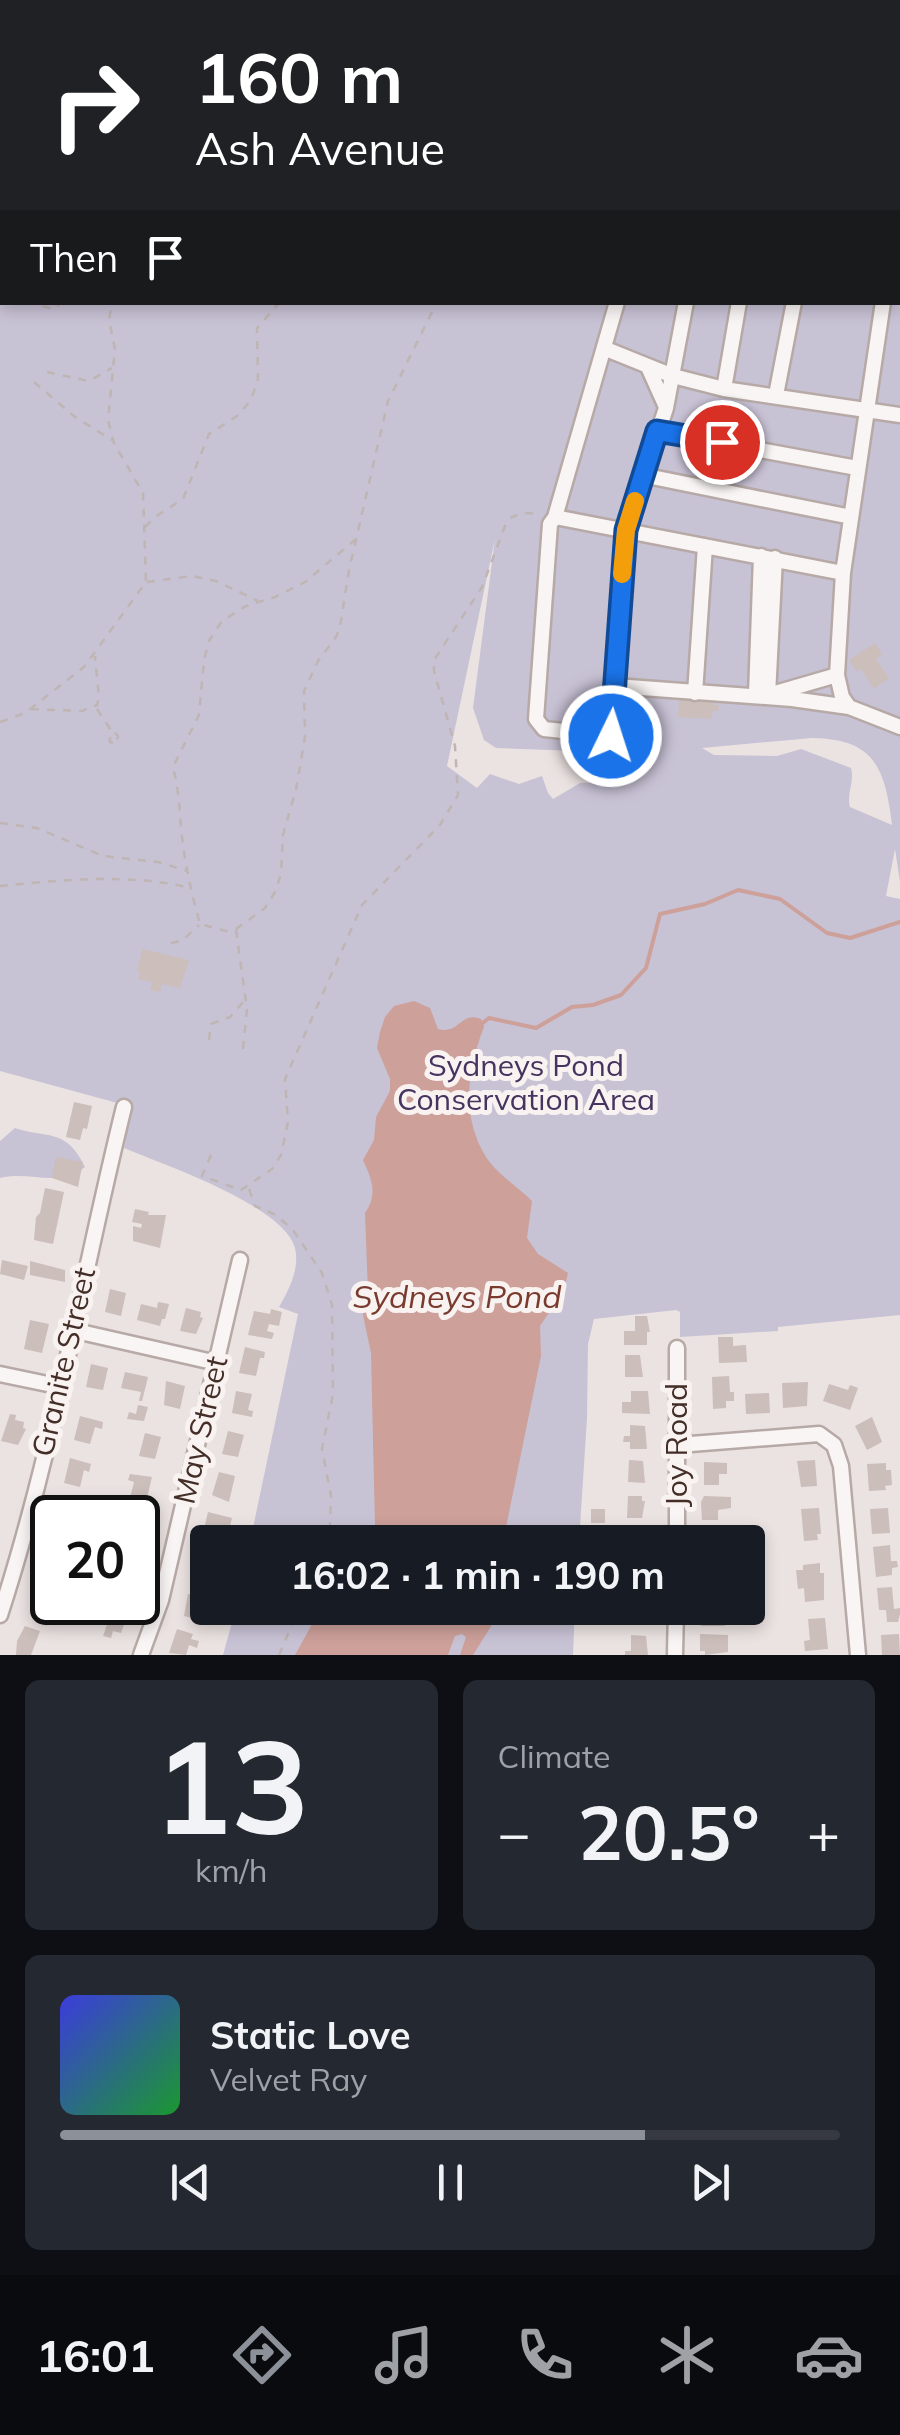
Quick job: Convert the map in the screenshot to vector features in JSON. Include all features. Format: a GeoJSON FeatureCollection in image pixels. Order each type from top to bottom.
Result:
{"type":"FeatureCollection","features":[{"type":"Feature","properties":{"kind":"street"},"geometry":{"type":"LineString","coordinates":[[616,305],[555,517],[550,522],[537,721],[544,729],[611,736],[626,530],[666,408],[685,305]]}},
{"type":"Feature","properties":{"kind":"street"},"geometry":{"type":"LineString","coordinates":[[724,388],[738,305]]}},
{"type":"Feature","properties":{"kind":"street"},"geometry":{"type":"LineString","coordinates":[[776,395],[793,305]]}},
{"type":"Feature","properties":{"kind":"street"},"geometry":{"type":"LineString","coordinates":[[849,707],[837,675],[843,573],[883,305]]}},
{"type":"Feature","properties":{"kind":"street"},"geometry":{"type":"LineString","coordinates":[[606,349],[672,376],[724,388],[900,414]]}},
{"type":"Feature","properties":{"kind":"street"},"geometry":{"type":"LineString","coordinates":[[648,367],[666,408]]}},
{"type":"Feature","properties":{"kind":"street"},"geometry":{"type":"LineString","coordinates":[[657,431],[857,468]]}},
{"type":"Feature","properties":{"kind":"street"},"geometry":{"type":"LineString","coordinates":[[642,475],[851,517]]}},
{"type":"Feature","properties":{"kind":"street"},"geometry":{"type":"LineString","coordinates":[[555,517],[843,573]]}},
{"type":"Feature","properties":{"kind":"street"},"geometry":{"type":"LineString","coordinates":[[695,693],[705,546]]}},
{"type":"Feature","properties":{"kind":"street"},"geometry":{"type":"LineString","coordinates":[[762,695],[768,557]]}},
{"type":"Feature","properties":{"kind":"street"},"geometry":{"type":"LineString","coordinates":[[762,695],[837,675]]}},
{"type":"Feature","properties":{"kind":"street"},"geometry":{"type":"LineString","coordinates":[[615,686],[762,695],[849,707],[900,726]]}},
{"type":"Feature","properties":{"kind":"street","name":"Granite Street"},"geometry":{"type":"LineString","coordinates":[[0,1615],[76,1331],[91,1239],[124,1107]]}},
{"type":"Feature","properties":{"kind":"street","name":"May Street"},"geometry":{"type":"LineString","coordinates":[[141,1655],[161,1600],[240,1260]]}},
{"type":"Feature","properties":{"kind":"street"},"geometry":{"type":"LineString","coordinates":[[76,1331],[217,1363]]}},
{"type":"Feature","properties":{"kind":"street","name":"Joy Road"},"geometry":{"type":"LineString","coordinates":[[677,1348],[677,1525]]}},
{"type":"Feature","properties":{"kind":"street"},"geometry":{"type":"LineString","coordinates":[[0,1374],[62,1386]]}},
{"type":"Feature","properties":{"kind":"street"},"geometry":{"type":"LineString","coordinates":[[678,1445],[819,1434],[830,1440],[842,1466],[858,1655]]}},
{"type":"Feature","properties":{"kind":"street"},"geometry":{"type":"LineString","coordinates":[[675,1655],[676,1625]]}},
{"type":"Feature","properties":{"kind":"path"},"geometry":{"type":"LineString","coordinates":[[112,305],[109,320],[116,349],[108,420],[114,440],[144,493],[146,582]]}},
{"type":"Feature","properties":{"kind":"path"},"geometry":{"type":"LineString","coordinates":[[144,528],[183,499],[209,434],[251,400],[258,378],[257,328],[277,305]]}},
{"type":"Feature","properties":{"kind":"path"},"geometry":{"type":"LineString","coordinates":[[200,924],[226,931],[236,928],[265,908],[275,892],[305,737],[304,691],[340,626],[356,539],[393,388],[435,305]]}},
{"type":"Feature","properties":{"kind":"path"},"geometry":{"type":"LineString","coordinates":[[47,372],[89,381],[113,368]]}},
{"type":"Feature","properties":{"kind":"path"},"geometry":{"type":"LineString","coordinates":[[34,382],[75,417],[114,440]]}},
{"type":"Feature","properties":{"kind":"path"},"geometry":{"type":"LineString","coordinates":[[211,1155],[202,1176],[241,1190],[272,1169],[283,1150],[288,1119],[285,1079],[362,905],[440,825],[458,795],[455,746],[434,660],[482,588],[505,526],[512,518],[534,513],[555,517]]}},
{"type":"Feature","properties":{"kind":"path"},"geometry":{"type":"LineString","coordinates":[[200,924],[180,815],[180,792],[172,767],[198,715],[204,660],[214,631],[230,613],[305,582],[356,539]]}},
{"type":"Feature","properties":{"kind":"path"},"geometry":{"type":"LineString","coordinates":[[146,567],[151,575],[162,578]]}},
{"type":"Feature","properties":{"kind":"path"},"geometry":{"type":"LineString","coordinates":[[0,722],[30,709],[95,655],[114,622],[146,582],[192,576],[216,581],[259,601]]}},
{"type":"Feature","properties":{"kind":"path"},"geometry":{"type":"LineString","coordinates":[[30,709],[82,711],[96,706],[99,698],[95,655]]}},
{"type":"Feature","properties":{"kind":"path"},"geometry":{"type":"LineString","coordinates":[[96,706],[108,726]]}},
{"type":"Feature","properties":{"kind":"path"},"geometry":{"type":"LineString","coordinates":[[0,822],[37,828],[102,856],[158,862],[189,872]]}},
{"type":"Feature","properties":{"kind":"path"},"geometry":{"type":"LineString","coordinates":[[0,886],[117,879],[168,882],[192,888]]}},
{"type":"Feature","properties":{"kind":"path"},"geometry":{"type":"LineString","coordinates":[[172,943],[182,941],[200,924]]}},
{"type":"Feature","properties":{"kind":"path"},"geometry":{"type":"LineString","coordinates":[[236,928],[246,998],[244,1049]]}},
{"type":"Feature","properties":{"kind":"path"},"geometry":{"type":"LineString","coordinates":[[208,1040],[211,1024],[236,1013],[246,998]]}},
{"type":"Feature","properties":{"kind":"path"},"geometry":{"type":"LineString","coordinates":[[248,1187],[255,1206],[280,1217],[308,1250],[322,1273],[332,1305],[333,1394],[322,1450],[331,1496],[330,1525]]}},
{"type":"Feature","properties":{"kind":"path"},"geometry":{"type":"LineString","coordinates":[[278,1655],[292,1625]]}},
{"type":"Feature","properties":{"kind":"green space","name":"Sydneys Pond Conservation Area"},"geometry":{"type":"Polygon","coordinates":[[[0,305],[900,305],[900,882],[895,849],[886,896],[900,899],[900,1315],[778,1327],[778,1331],[680,1337],[680,1312],[676,1310],[594,1319],[588,1344],[580,1525],[254,1525],[298,1314],[279,1307],[295,1271],[295,1248],[286,1232],[246,1202],[124,1148],[132,1107],[0,1071],[0,305]],[[495,539],[447,766],[477,788],[490,774],[519,784],[542,776],[553,799],[580,783],[599,782],[620,764],[576,751],[496,748],[484,740],[473,708],[495,539]],[[812,738],[702,748],[714,755],[777,756],[801,749],[851,768],[850,807],[892,825],[880,772],[873,760],[850,744],[812,738]]]}},
{"type":"Feature","properties":{"kind":"green space"},"geometry":{"type":"Polygon","coordinates":[[[15,1128],[63,1140],[85,1167],[65,1177],[0,1178],[0,1141],[15,1128]]]}},
{"type":"Feature","properties":{"kind":"green space"},"geometry":{"type":"Polygon","coordinates":[[[231,1625],[574,1625],[573,1655],[223,1655],[231,1625]]]}},
{"type":"Feature","properties":{"kind":"water","name":"Sydneys Pond"},"geometry":{"type":"Polygon","coordinates":[[[414,1001],[430,1008],[438,1029],[451,1029],[469,1018],[481,1019],[484,1027],[469,1092],[472,1125],[486,1157],[532,1201],[527,1238],[538,1254],[568,1273],[564,1290],[540,1326],[541,1356],[506,1525],[375,1525],[371,1353],[363,1315],[368,1293],[365,1213],[372,1187],[363,1160],[374,1140],[376,1117],[390,1091],[390,1079],[377,1048],[385,1017],[394,1006],[414,1001]]]}},
{"type":"Feature","properties":{"kind":"water"},"geometry":{"type":"Polygon","coordinates":[[[312,1625],[492,1625],[473,1655],[460,1655],[466,1637],[462,1634],[455,1636],[448,1655],[295,1655],[312,1625]]]}},
{"type":"Feature","properties":{"kind":"building"},"geometry":{"type":"Polygon","coordinates":[[[875,643],[882,654],[876,659],[889,678],[874,689],[861,669],[857,672],[849,660],[875,643]]]}},
{"type":"Feature","properties":{"kind":"building"},"geometry":{"type":"Polygon","coordinates":[[[679,698],[714,700],[718,711],[712,711],[712,719],[678,717],[679,698]]]}},
{"type":"Feature","properties":{"kind":"building"},"geometry":{"type":"Polygon","coordinates":[[[142,949],[189,960],[180,988],[162,984],[160,992],[150,990],[152,982],[138,979],[142,949]]]}},
{"type":"Feature","properties":{"kind":"building"},"geometry":{"type":"Polygon","coordinates":[[[74,1102],[92,1106],[80,1140],[66,1137],[74,1102]]]}},
{"type":"Feature","properties":{"kind":"building"},"geometry":{"type":"Polygon","coordinates":[[[56,1157],[83,1162],[78,1187],[52,1178],[56,1157]]]}},
{"type":"Feature","properties":{"kind":"building"},"geometry":{"type":"Polygon","coordinates":[[[45,1188],[64,1192],[53,1244],[34,1240],[45,1188]]]}},
{"type":"Feature","properties":{"kind":"building"},"geometry":{"type":"Polygon","coordinates":[[[135,1209],[149,1212],[148,1215],[166,1215],[160,1248],[133,1241],[133,1226],[141,1228],[142,1224],[132,1222],[135,1209]]]}},
{"type":"Feature","properties":{"kind":"building"},"geometry":{"type":"Polygon","coordinates":[[[2,1260],[28,1266],[24,1280],[0,1274],[2,1260]]]}},
{"type":"Feature","properties":{"kind":"building"},"geometry":{"type":"Polygon","coordinates":[[[30,1261],[65,1270],[65,1282],[30,1275],[30,1261]]]}},
{"type":"Feature","properties":{"kind":"building"},"geometry":{"type":"Polygon","coordinates":[[[110,1289],[126,1293],[121,1316],[105,1312],[110,1289]]]}},
{"type":"Feature","properties":{"kind":"building"},"geometry":{"type":"Polygon","coordinates":[[[158,1302],[169,1304],[160,1326],[137,1320],[141,1304],[157,1308],[158,1302]]]}},
{"type":"Feature","properties":{"kind":"building"},"geometry":{"type":"Polygon","coordinates":[[[186,1308],[201,1312],[203,1318],[196,1334],[180,1331],[186,1308]]]}},
{"type":"Feature","properties":{"kind":"building"},"geometry":{"type":"Polygon","coordinates":[[[271,1309],[282,1312],[279,1326],[269,1324],[267,1331],[274,1333],[272,1339],[248,1335],[254,1311],[270,1314],[271,1309]]]}},
{"type":"Feature","properties":{"kind":"building"},"geometry":{"type":"Polygon","coordinates":[[[635,1316],[647,1316],[647,1345],[624,1345],[624,1331],[635,1331],[635,1316]]]}},
{"type":"Feature","properties":{"kind":"building"},"geometry":{"type":"Polygon","coordinates":[[[30,1320],[49,1324],[42,1353],[24,1349],[30,1320]]]}},
{"type":"Feature","properties":{"kind":"building"},"geometry":{"type":"Polygon","coordinates":[[[718,1337],[733,1337],[733,1346],[746,1345],[747,1362],[719,1363],[718,1337]]]}},
{"type":"Feature","properties":{"kind":"building"},"geometry":{"type":"Polygon","coordinates":[[[245,1347],[265,1352],[256,1376],[239,1373],[245,1347]]]}},
{"type":"Feature","properties":{"kind":"building"},"geometry":{"type":"Polygon","coordinates":[[[625,1355],[640,1355],[643,1377],[625,1377],[625,1355]]]}},
{"type":"Feature","properties":{"kind":"building"},"geometry":{"type":"Polygon","coordinates":[[[91,1364],[108,1368],[103,1390],[86,1387],[91,1364]]]}},
{"type":"Feature","properties":{"kind":"building"},"geometry":{"type":"Polygon","coordinates":[[[125,1372],[148,1377],[142,1401],[141,1392],[121,1388],[125,1372]]]}},
{"type":"Feature","properties":{"kind":"building"},"geometry":{"type":"Polygon","coordinates":[[[729,1376],[734,1401],[726,1401],[726,1408],[713,1409],[712,1377],[729,1376]]]}},
{"type":"Feature","properties":{"kind":"building"},"geometry":{"type":"Polygon","coordinates":[[[166,1381],[185,1386],[180,1409],[164,1405],[166,1381]]]}},
{"type":"Feature","properties":{"kind":"building"},"geometry":{"type":"Polygon","coordinates":[[[808,1382],[807,1406],[783,1408],[782,1383],[808,1382]]]}},
{"type":"Feature","properties":{"kind":"building"},"geometry":{"type":"Polygon","coordinates":[[[829,1384],[848,1390],[850,1385],[858,1388],[850,1410],[823,1401],[829,1384]]]}},
{"type":"Feature","properties":{"kind":"building"},"geometry":{"type":"Polygon","coordinates":[[[236,1391],[252,1394],[248,1410],[253,1411],[252,1417],[232,1413],[236,1391]]]}},
{"type":"Feature","properties":{"kind":"building"},"geometry":{"type":"Polygon","coordinates":[[[631,1391],[648,1391],[650,1414],[622,1413],[622,1402],[631,1402],[631,1391]]]}},
{"type":"Feature","properties":{"kind":"building"},"geometry":{"type":"Polygon","coordinates":[[[769,1393],[770,1413],[746,1414],[745,1394],[769,1393]]]}},
{"type":"Feature","properties":{"kind":"building"},"geometry":{"type":"Polygon","coordinates":[[[138,1405],[148,1407],[144,1421],[127,1419],[129,1412],[136,1414],[138,1405]]]}},
{"type":"Feature","properties":{"kind":"building"},"geometry":{"type":"Polygon","coordinates":[[[10,1414],[24,1422],[26,1429],[18,1445],[1,1441],[10,1414]]]}},
{"type":"Feature","properties":{"kind":"building"},"geometry":{"type":"Polygon","coordinates":[[[80,1416],[103,1422],[102,1429],[95,1427],[90,1444],[74,1440],[80,1416]]]}},
{"type":"Feature","properties":{"kind":"building"},"geometry":{"type":"Polygon","coordinates":[[[872,1417],[882,1442],[867,1450],[855,1426],[872,1417]]]}},
{"type":"Feature","properties":{"kind":"building"},"geometry":{"type":"Polygon","coordinates":[[[630,1425],[645,1426],[647,1449],[630,1449],[630,1442],[623,1442],[624,1436],[630,1436],[630,1425]]]}},
{"type":"Feature","properties":{"kind":"building"},"geometry":{"type":"Polygon","coordinates":[[[228,1431],[244,1435],[238,1457],[222,1454],[228,1431]]]}},
{"type":"Feature","properties":{"kind":"building"},"geometry":{"type":"Polygon","coordinates":[[[145,1433],[161,1437],[155,1459],[139,1456],[145,1433]]]}},
{"type":"Feature","properties":{"kind":"building"},"geometry":{"type":"Polygon","coordinates":[[[70,1458],[91,1464],[89,1472],[84,1470],[80,1487],[64,1483],[70,1458]]]}},
{"type":"Feature","properties":{"kind":"building"},"geometry":{"type":"Polygon","coordinates":[[[629,1460],[643,1461],[645,1483],[628,1482],[629,1460]]]}},
{"type":"Feature","properties":{"kind":"building"},"geometry":{"type":"Polygon","coordinates":[[[815,1460],[817,1486],[801,1487],[797,1461],[815,1460]]]}},
{"type":"Feature","properties":{"kind":"building"},"geometry":{"type":"Polygon","coordinates":[[[704,1462],[727,1463],[727,1474],[719,1474],[719,1485],[704,1485],[704,1462]]]}},
{"type":"Feature","properties":{"kind":"building"},"geometry":{"type":"Polygon","coordinates":[[[886,1463],[892,1485],[885,1486],[886,1490],[869,1491],[867,1464],[886,1463]]]}},
{"type":"Feature","properties":{"kind":"building"},"geometry":{"type":"Polygon","coordinates":[[[219,1472],[235,1476],[229,1502],[212,1495],[219,1472]]]}},
{"type":"Feature","properties":{"kind":"building"},"geometry":{"type":"Polygon","coordinates":[[[130,1474],[152,1477],[148,1495],[131,1495],[134,1482],[128,1480],[130,1474]]]}},
{"type":"Feature","properties":{"kind":"building"},"geometry":{"type":"Polygon","coordinates":[[[628,1496],[642,1496],[642,1518],[627,1518],[628,1496]]]}},
{"type":"Feature","properties":{"kind":"building"},"geometry":{"type":"Polygon","coordinates":[[[704,1496],[731,1497],[731,1508],[718,1510],[718,1520],[702,1520],[704,1496]]]}},
{"type":"Feature","properties":{"kind":"building"},"geometry":{"type":"Polygon","coordinates":[[[819,1508],[821,1534],[817,1534],[818,1540],[804,1541],[801,1509],[819,1508]]]}},
{"type":"Feature","properties":{"kind":"building"},"geometry":{"type":"Polygon","coordinates":[[[888,1508],[890,1533],[872,1534],[870,1509],[888,1508]]]}},
{"type":"Feature","properties":{"kind":"building"},"geometry":{"type":"Polygon","coordinates":[[[591,1509],[605,1509],[605,1523],[591,1523],[591,1509]]]}},
{"type":"Feature","properties":{"kind":"building"},"geometry":{"type":"Polygon","coordinates":[[[208,1512],[232,1518],[230,1525],[205,1525],[208,1512]]]}},
{"type":"Feature","properties":{"kind":"building"},"geometry":{"type":"Polygon","coordinates":[[[890,1545],[891,1561],[897,1561],[898,1567],[892,1568],[892,1575],[876,1577],[873,1547],[890,1545]]]}},
{"type":"Feature","properties":{"kind":"building"},"geometry":{"type":"Polygon","coordinates":[[[820,1563],[824,1600],[805,1602],[804,1588],[798,1589],[796,1570],[820,1563]]]}},
{"type":"Feature","properties":{"kind":"building"},"geometry":{"type":"Polygon","coordinates":[[[892,1587],[894,1609],[900,1608],[898,1622],[887,1622],[886,1610],[879,1610],[877,1588],[892,1587]]]}},
{"type":"Feature","properties":{"kind":"building"},"geometry":{"type":"Polygon","coordinates":[[[188,1594],[190,1594],[190,1618],[184,1616],[188,1594]]]}},
{"type":"Feature","properties":{"kind":"building"},"geometry":{"type":"Polygon","coordinates":[[[825,1618],[828,1649],[805,1651],[804,1641],[810,1640],[808,1619],[825,1618]]]}},
{"type":"Feature","properties":{"kind":"building"},"geometry":{"type":"Polygon","coordinates":[[[107,1625],[124,1625],[121,1633],[113,1631],[111,1638],[103,1636],[107,1625]]]}},
{"type":"Feature","properties":{"kind":"building"},"geometry":{"type":"Polygon","coordinates":[[[25,1626],[40,1631],[31,1655],[16,1655],[17,1641],[25,1626]]]}},
{"type":"Feature","properties":{"kind":"building"},"geometry":{"type":"Polygon","coordinates":[[[177,1629],[193,1634],[191,1639],[199,1641],[197,1648],[189,1645],[186,1655],[169,1653],[177,1629]]]}},
{"type":"Feature","properties":{"kind":"building"},"geometry":{"type":"Polygon","coordinates":[[[700,1634],[728,1635],[728,1652],[705,1655],[705,1651],[700,1651],[700,1634]]]}},
{"type":"Feature","properties":{"kind":"building"},"geometry":{"type":"Polygon","coordinates":[[[899,1634],[900,1655],[882,1655],[881,1635],[899,1634]]]}},
{"type":"Feature","properties":{"kind":"building"},"geometry":{"type":"Polygon","coordinates":[[[631,1635],[646,1636],[648,1655],[625,1655],[625,1651],[631,1651],[631,1635]]]}},
{"type":"Feature","properties":{"kind":"waterway"},"geometry":{"type":"LineString","coordinates":[[479,1026],[489,1018],[536,1028],[572,1007],[593,1005],[621,995],[646,968],[660,914],[705,904],[738,890],[780,899],[827,933],[850,938],[900,922]]}},
{"type":"Feature","properties":{"kind":"slow traffic"},"geometry":{"type":"LineString","coordinates":[[622,574],[626,530],[635,501]]}},
{"type":"Feature","properties":{"kind":"route"},"geometry":{"type":"LineString","coordinates":[[611,736],[626,530],[657,431],[722,442]]}}]}
